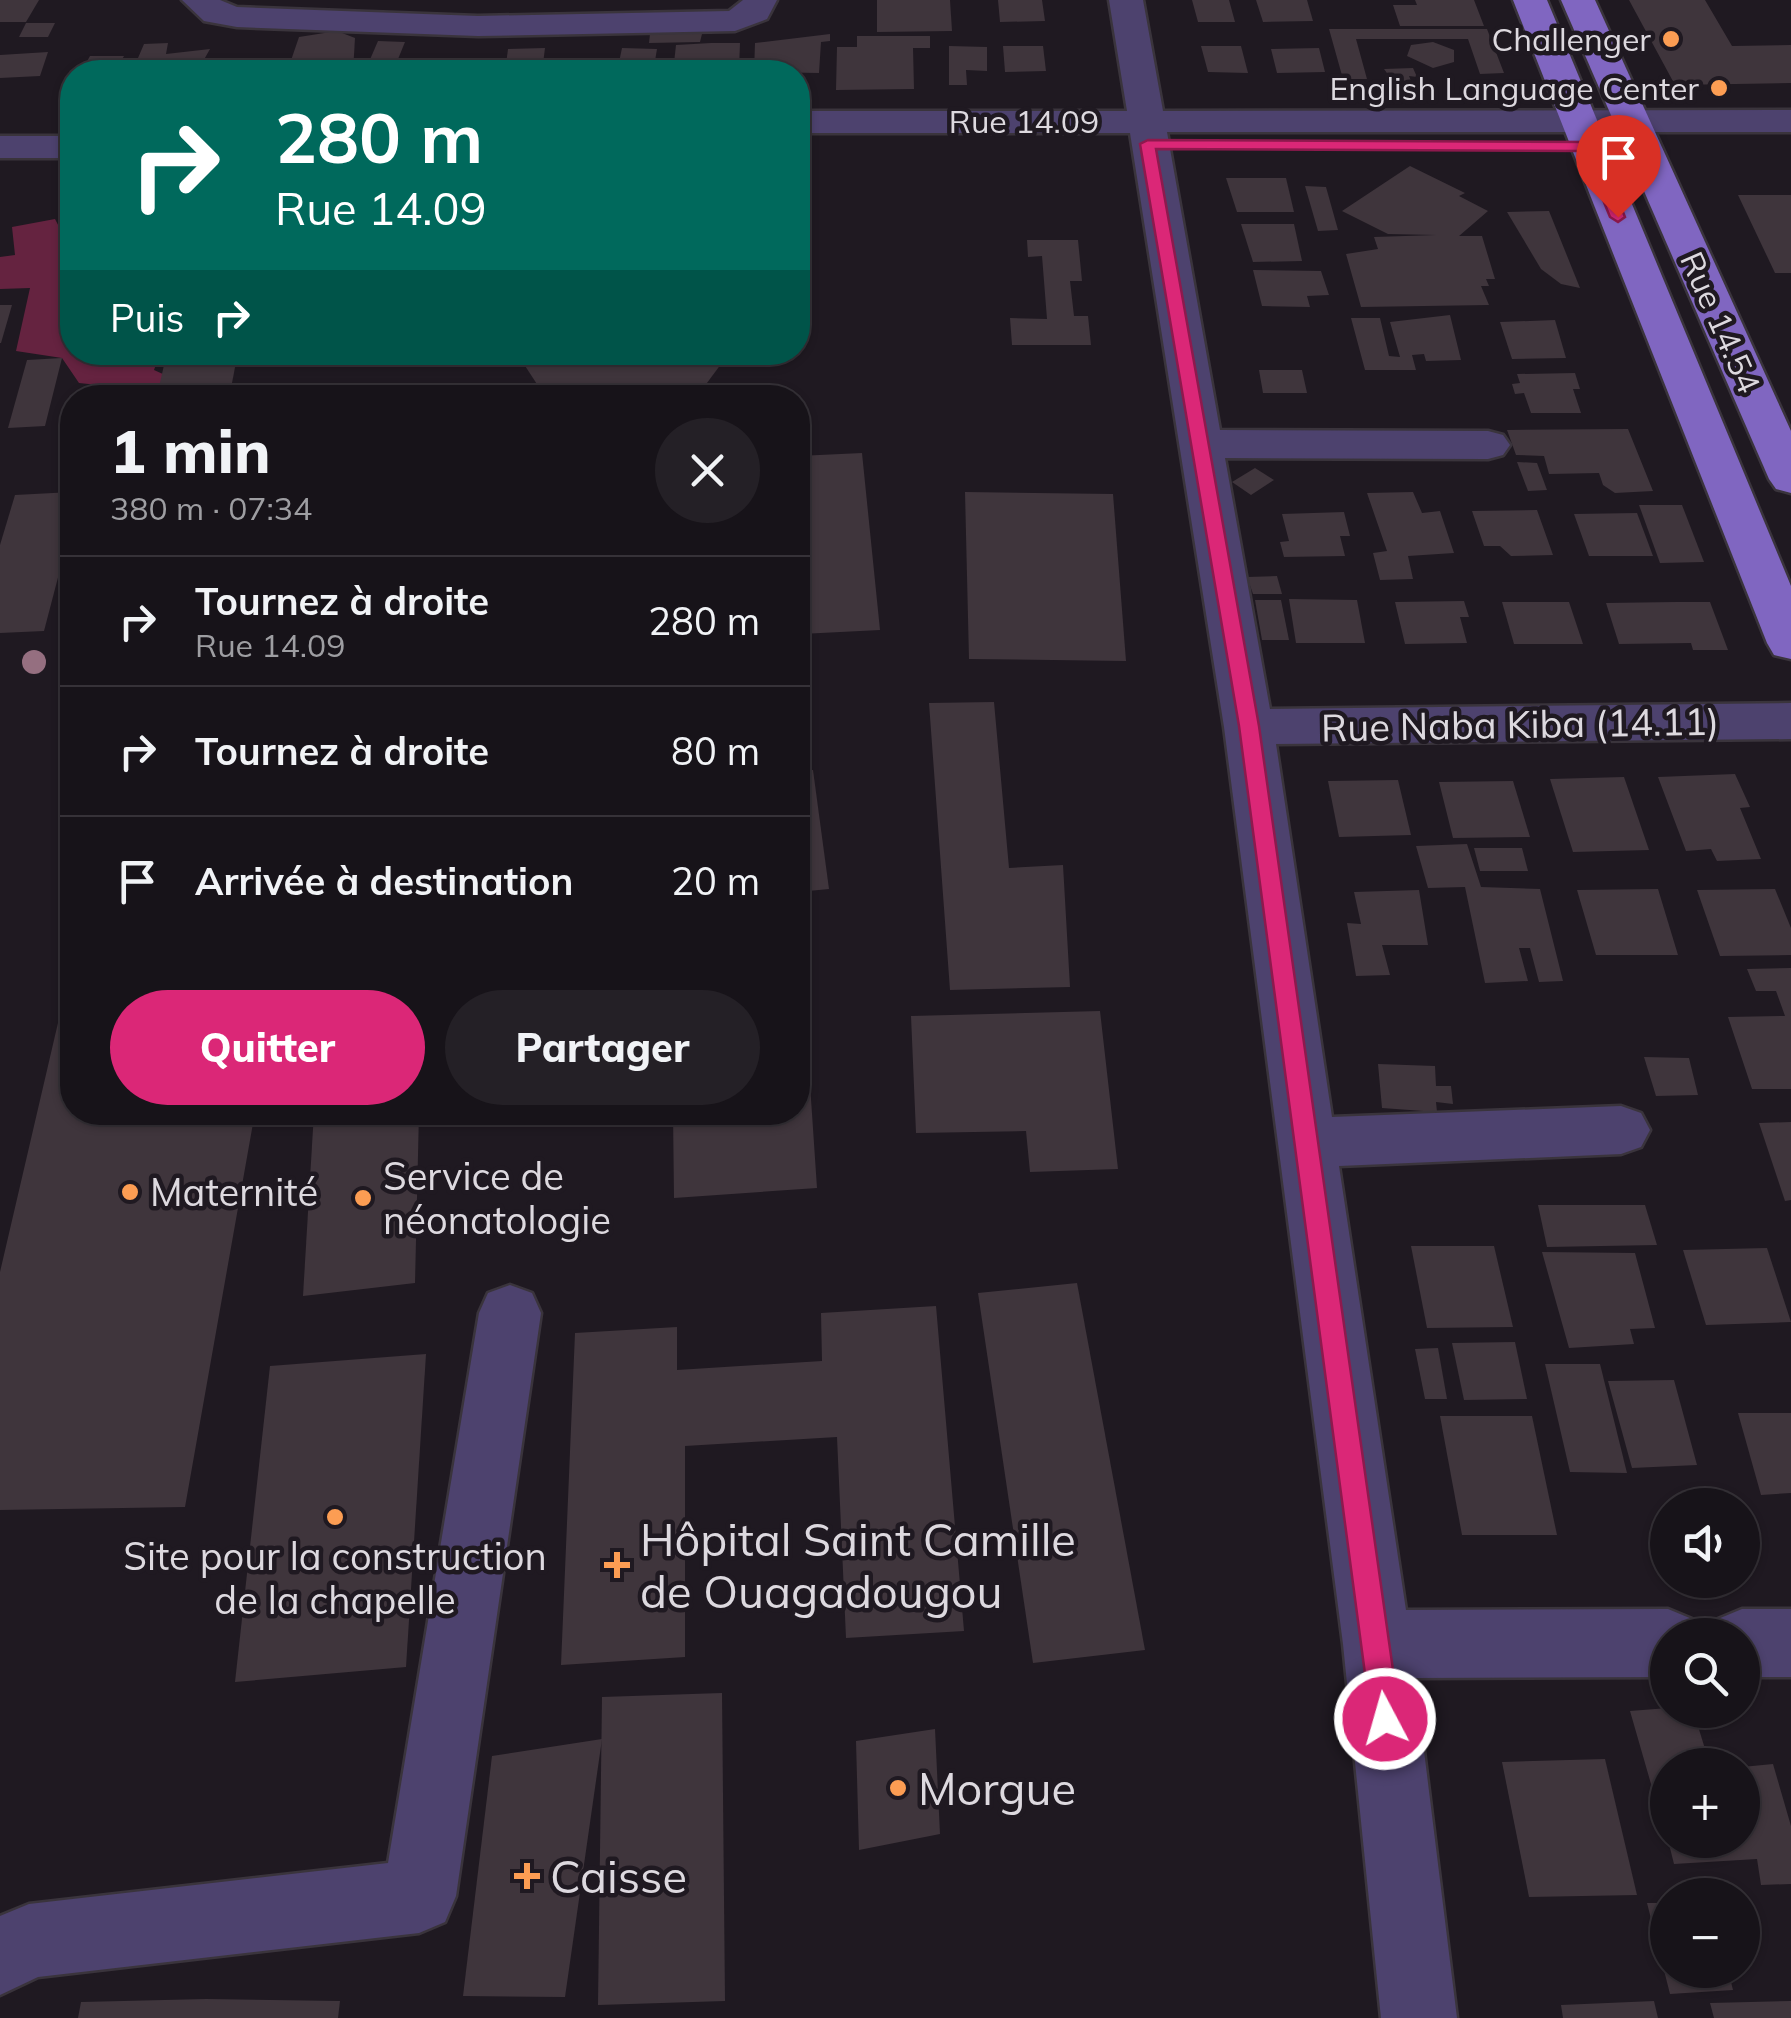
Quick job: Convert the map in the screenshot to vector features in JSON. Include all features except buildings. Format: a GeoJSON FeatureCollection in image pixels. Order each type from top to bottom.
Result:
{"type":"FeatureCollection","features":[{"type":"Feature","properties":{"kind":"main road"},"geometry":{"type":"LineString","coordinates":[[1530,0],[1791,643]]}},
{"type":"Feature","properties":{"kind":"main road","name":"Rue 14.54"},"geometry":{"type":"LineString","coordinates":[[1578,0],[1791,479]]}},
{"type":"Feature","properties":{"kind":"street"},"geometry":{"type":"LineString","coordinates":[[199,0],[216,14],[237,18],[478,28],[736,21],[755,12],[760,0]]}},
{"type":"Feature","properties":{"kind":"street"},"geometry":{"type":"LineString","coordinates":[[1126,0],[1145,132],[1249,726],[1377,1644],[1419,2018]]}},
{"type":"Feature","properties":{"kind":"street","name":"Rue 14.09"},"geometry":{"type":"LineString","coordinates":[[810,122],[1145,132],[1637,133],[1791,120]]}},
{"type":"Feature","properties":{"kind":"street"},"geometry":{"type":"LineString","coordinates":[[0,122],[60,122]]}},
{"type":"Feature","properties":{"kind":"street","name":"Rue 14.09"},"geometry":{"type":"LineString","coordinates":[[810,146],[1145,132]]}},
{"type":"Feature","properties":{"kind":"street","name":"Rue 14.09"},"geometry":{"type":"LineString","coordinates":[[1637,133],[1791,147]]}},
{"type":"Feature","properties":{"kind":"street"},"geometry":{"type":"LineString","coordinates":[[0,147],[60,147]]}},
{"type":"Feature","properties":{"kind":"street"},"geometry":{"type":"LineString","coordinates":[[1199,444],[1488,445]]}},
{"type":"Feature","properties":{"kind":"street","name":"Rue Naba Kiba (14.11)"},"geometry":{"type":"LineString","coordinates":[[1249,726],[1791,721]]}},
{"type":"Feature","properties":{"kind":"street"},"geometry":{"type":"LineString","coordinates":[[1306,1142],[1621,1130]]}},
{"type":"Feature","properties":{"kind":"street"},"geometry":{"type":"LineString","coordinates":[[0,1957],[28,1941],[419,1896],[510,1313]]}},
{"type":"Feature","properties":{"kind":"street"},"geometry":{"type":"LineString","coordinates":[[1377,1644],[1650,1643]]}},
{"type":"Feature","properties":{"kind":"street"},"geometry":{"type":"LineString","coordinates":[[1760,1643],[1791,1643]]}},
{"type":"Feature","properties":{"kind":"shaded area"},"geometry":{"type":"Polygon","coordinates":[[[55,219],[60,229],[60,358],[16,351],[30,288],[0,289],[0,257],[15,255],[12,227],[55,219]]]}},
{"type":"Feature","properties":{"kind":"shaded area"},"geometry":{"type":"Polygon","coordinates":[[[67,365],[156,365],[154,370],[187,385],[98,385],[79,383],[67,365]]]}},
{"type":"Feature","properties":{"kind":"place","name":"Challenger"},"geometry":{"type":"Point","coordinates":[1671,39]}},
{"type":"Feature","properties":{"kind":"place","name":"English Language Center"},"geometry":{"type":"Point","coordinates":[1719,88]}},
{"type":"Feature","properties":{"kind":"place","name":"Maternité"},"geometry":{"type":"Point","coordinates":[130,1192]}},
{"type":"Feature","properties":{"kind":"place","name":"Service de néonatologie"},"geometry":{"type":"Point","coordinates":[363,1198]}},
{"type":"Feature","properties":{"kind":"place","name":"Site pour la construction de la chapelle"},"geometry":{"type":"Point","coordinates":[335,1517]}},
{"type":"Feature","properties":{"kind":"place","name":"Hôpital Saint Camille de Ouagadougou"},"geometry":{"type":"Point","coordinates":[617,1565]}},
{"type":"Feature","properties":{"kind":"place","name":"Morgue"},"geometry":{"type":"Point","coordinates":[898,1788]}},
{"type":"Feature","properties":{"kind":"place","name":"Caisse"},"geometry":{"type":"Point","coordinates":[527,1876]}},
{"type":"Feature","properties":{"kind":"route"},"geometry":{"type":"LineString","coordinates":[[1385,1719],[1249,726],[1148,144],[1588,146],[1618,217]]}}]}
